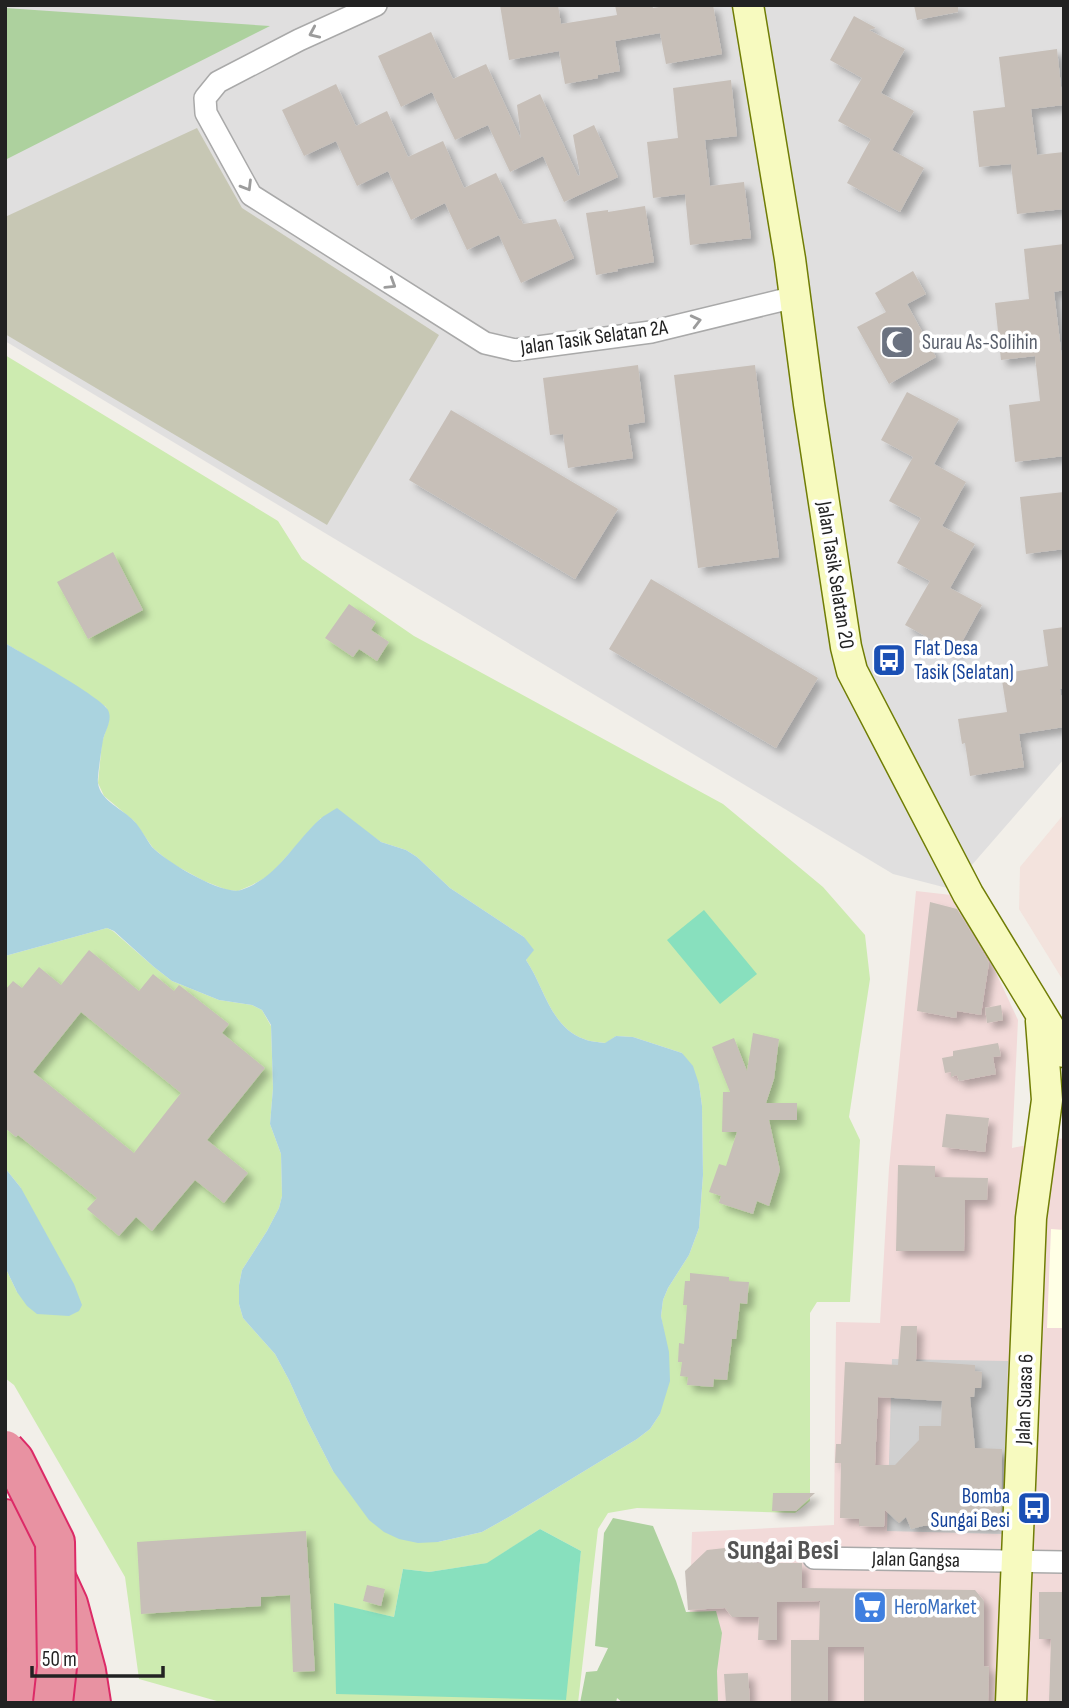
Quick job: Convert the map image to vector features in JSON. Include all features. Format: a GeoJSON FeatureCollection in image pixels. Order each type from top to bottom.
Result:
{"type":"FeatureCollection","features":[{"type":"Feature","properties":{"kind":"highway"},"geometry":{"type":"LineString","coordinates":[[5,1450],[14,1461],[55,1542],[57,1667],[53,1703]]}},
{"type":"Feature","properties":{"kind":"highway"},"geometry":{"type":"LineString","coordinates":[[5,1519],[46,1554],[68,1604],[86,1671],[90,1703]]}},
{"type":"Feature","properties":{"kind":"highway"},"geometry":{"type":"LineString","coordinates":[[5,1540],[22,1598],[25,1623],[26,1657],[17,1703]]}},
{"type":"Feature","properties":{"kind":"street","name":"Jalan Tasik Selatan 2A"},"geometry":{"type":"LineString","coordinates":[[376,5],[299,40],[218,82],[205,98],[206,113],[251,195],[485,343],[515,350],[651,332],[795,297]]}},
{"type":"Feature","properties":{"kind":"street","name":"Jalan Tasik Selatan 20"},"geometry":{"type":"LineString","coordinates":[[748,5],[795,297],[846,647],[852,671],[968,894],[1040,1013],[1055,1101]]}},
{"type":"Feature","properties":{"kind":"street"},"geometry":{"type":"LineString","coordinates":[[1040,1013],[1064,1052]]}},
{"type":"Feature","properties":{"kind":"street","name":"Jalan Suasa 6"},"geometry":{"type":"LineString","coordinates":[[1012,1702],[1031,1218],[1037,1175],[1055,1101]]}},
{"type":"Feature","properties":{"kind":"street"},"geometry":{"type":"LineString","coordinates":[[1037,1175],[1064,1136]]}},
{"type":"Feature","properties":{"kind":"street","name":"Jalan Gangsa"},"geometry":{"type":"LineString","coordinates":[[814,1558],[1064,1562]]}},
{"type":"Feature","properties":{"kind":"shaded area"},"geometry":{"type":"Polygon","coordinates":[[[5,5],[1064,5],[1064,759],[951,889],[893,874],[5,341],[5,5]]]}},
{"type":"Feature","properties":{"kind":"shaded area"},"geometry":{"type":"Polygon","coordinates":[[[197,128],[242,208],[439,335],[327,525],[5,334],[5,217],[197,128]]]}},
{"type":"Feature","properties":{"kind":"shaded area"},"geometry":{"type":"Polygon","coordinates":[[[1064,814],[1064,982],[1019,909],[1020,867],[1064,814]]]}},
{"type":"Feature","properties":{"kind":"shaded area"},"geometry":{"type":"Polygon","coordinates":[[[916,891],[960,896],[1018,1020],[1012,1148],[1064,1138],[1064,1703],[687,1703],[692,1532],[834,1525],[836,1322],[880,1323],[889,1168],[916,891]]]}},
{"type":"Feature","properties":{"kind":"shaded area"},"geometry":{"type":"Polygon","coordinates":[[[1051,1229],[1064,1230],[1064,1328],[1047,1328],[1051,1229]]]}},
{"type":"Feature","properties":{"kind":"shaded area"},"geometry":{"type":"Polygon","coordinates":[[[892,1359],[1008,1361],[1003,1534],[887,1531],[892,1359]]]}},
{"type":"Feature","properties":{"kind":"green space"},"geometry":{"type":"Polygon","coordinates":[[[5,8],[270,26],[5,160],[5,8]]]}},
{"type":"Feature","properties":{"kind":"green space"},"geometry":{"type":"Polygon","coordinates":[[[5,355],[278,521],[302,559],[414,636],[723,804],[823,887],[865,935],[870,979],[849,1117],[860,1140],[850,1302],[817,1302],[810,1313],[810,1501],[795,1513],[637,1508],[608,1513],[598,1529],[578,1703],[224,1703],[139,1679],[125,1577],[14,1385],[5,1378],[5,1267],[17,1292],[21,1188],[5,1168],[5,956],[107,928],[172,981],[219,1000],[252,1005],[262,1010],[271,1026],[273,1088],[270,1124],[281,1154],[282,1196],[267,1231],[242,1270],[239,1304],[243,1318],[275,1354],[333,1471],[438,1542],[482,1532],[507,1518],[637,1439],[650,1429],[660,1414],[663,1300],[689,1255],[699,1228],[703,1175],[699,1084],[682,1053],[633,1037],[616,1036],[606,1043],[586,1040],[572,1033],[555,1016],[526,960],[529,955],[524,937],[450,888],[417,857],[406,850],[381,842],[368,833],[321,818],[270,875],[238,891],[227,890],[204,881],[171,863],[153,848],[134,821],[104,796],[98,783],[102,742],[109,721],[106,707],[5,643],[5,355]],[[540,1529],[488,1563],[429,1572],[403,1569],[394,1617],[334,1604],[565,1700],[581,1551],[540,1529]]]}},
{"type":"Feature","properties":{"kind":"green space"},"geometry":{"type":"Polygon","coordinates":[[[704,910],[757,974],[720,1004],[667,940],[704,910]]]}},
{"type":"Feature","properties":{"kind":"green space"},"geometry":{"type":"Polygon","coordinates":[[[613,1518],[653,1526],[686,1612],[716,1611],[722,1633],[717,1671],[718,1703],[623,1703],[617,1698],[616,1703],[580,1703],[586,1672],[597,1671],[608,1648],[595,1646],[604,1533],[613,1518]]]}},
{"type":"Feature","properties":{"kind":"green space"},"geometry":{"type":"Polygon","coordinates":[[[540,1529],[581,1551],[566,1700],[336,1694],[334,1603],[394,1617],[403,1569],[429,1572],[487,1563],[540,1529]]]}},
{"type":"Feature","properties":{"kind":"water"},"geometry":{"type":"Polygon","coordinates":[[[5,643],[77,686],[108,710],[109,722],[103,740],[98,775],[100,789],[107,800],[134,821],[152,847],[181,868],[221,888],[241,890],[254,885],[284,860],[319,820],[337,808],[381,842],[406,850],[417,857],[450,888],[524,937],[534,950],[526,960],[555,1016],[572,1033],[586,1040],[605,1043],[616,1036],[633,1037],[682,1053],[693,1066],[702,1106],[703,1175],[699,1228],[689,1255],[663,1300],[661,1316],[669,1352],[670,1381],[660,1414],[650,1429],[482,1532],[438,1542],[418,1543],[384,1532],[369,1520],[333,1471],[275,1354],[243,1318],[239,1304],[242,1270],[267,1231],[282,1196],[281,1154],[270,1124],[273,1088],[271,1025],[262,1010],[252,1005],[219,1000],[172,981],[107,928],[5,956],[5,643]]]}},
{"type":"Feature","properties":{"kind":"water"},"geometry":{"type":"Polygon","coordinates":[[[5,1168],[21,1188],[74,1284],[82,1305],[79,1311],[69,1316],[37,1314],[17,1292],[5,1267],[5,1168]]]}},
{"type":"Feature","properties":{"kind":"building"},"geometry":{"type":"Polygon","coordinates":[[[500,5],[558,5],[561,24],[617,15],[615,5],[652,5],[653,8],[713,5],[722,54],[666,64],[660,33],[615,41],[620,71],[565,84],[559,51],[509,60],[500,5]]]}},
{"type":"Feature","properties":{"kind":"building"},"geometry":{"type":"Polygon","coordinates":[[[914,5],[958,5],[958,12],[917,20],[914,5]]]}},
{"type":"Feature","properties":{"kind":"building"},"geometry":{"type":"Polygon","coordinates":[[[854,16],[876,28],[869,30],[905,49],[881,93],[914,111],[892,150],[924,168],[900,212],[847,183],[871,139],[838,121],[862,78],[830,60],[854,16]]]}},
{"type":"Feature","properties":{"kind":"building"},"geometry":{"type":"Polygon","coordinates":[[[431,32],[453,79],[486,64],[521,139],[517,105],[540,94],[578,176],[580,175],[573,135],[594,125],[618,177],[564,202],[543,156],[510,172],[488,125],[455,140],[432,92],[401,107],[378,56],[431,32]]]}},
{"type":"Feature","properties":{"kind":"building"},"geometry":{"type":"Polygon","coordinates":[[[1057,49],[1063,105],[1031,109],[1037,155],[1064,152],[1064,209],[1017,214],[1011,164],[979,167],[973,111],[1005,107],[999,57],[1057,49]]]}},
{"type":"Feature","properties":{"kind":"building"},"geometry":{"type":"Polygon","coordinates":[[[731,80],[737,136],[705,140],[710,186],[744,182],[751,238],[690,245],[685,194],[653,198],[647,142],[678,138],[673,88],[731,80]]]}},
{"type":"Feature","properties":{"kind":"building"},"geometry":{"type":"Polygon","coordinates":[[[336,84],[356,126],[387,111],[408,157],[443,141],[464,188],[496,173],[519,220],[521,219],[523,224],[556,219],[574,258],[521,283],[499,235],[467,250],[445,203],[411,220],[388,171],[357,186],[336,141],[304,156],[282,110],[336,84]]]}},
{"type":"Feature","properties":{"kind":"building"},"geometry":{"type":"Polygon","coordinates":[[[645,206],[654,262],[596,275],[586,213],[645,206]]]}},
{"type":"Feature","properties":{"kind":"building"},"geometry":{"type":"Polygon","coordinates":[[[1064,244],[1064,290],[1054,292],[1064,358],[1064,456],[1015,462],[1009,405],[1040,401],[1035,356],[1001,360],[995,303],[1029,299],[1024,249],[1064,244]]]}},
{"type":"Feature","properties":{"kind":"building","name":"Surau As-Solihin"},"geometry":{"type":"Polygon","coordinates":[[[913,271],[926,294],[907,304],[936,357],[889,384],[857,327],[886,312],[875,293],[913,271]]]}},
{"type":"Feature","properties":{"kind":"building"},"geometry":{"type":"Polygon","coordinates":[[[638,365],[645,422],[628,425],[633,458],[568,468],[563,434],[550,435],[543,378],[638,365]]]}},
{"type":"Feature","properties":{"kind":"building"},"geometry":{"type":"Polygon","coordinates":[[[755,365],[779,557],[698,568],[674,375],[755,365]]]}},
{"type":"Feature","properties":{"kind":"building"},"geometry":{"type":"Polygon","coordinates":[[[907,392],[959,419],[934,464],[966,482],[942,526],[975,544],[950,588],[982,605],[956,653],[905,625],[930,581],[897,563],[921,518],[889,501],[913,457],[881,440],[907,392]]]}},
{"type":"Feature","properties":{"kind":"building"},"geometry":{"type":"Polygon","coordinates":[[[451,410],[618,509],[575,579],[409,480],[451,410]]]}},
{"type":"Feature","properties":{"kind":"building"},"geometry":{"type":"Polygon","coordinates":[[[1064,492],[1064,549],[1026,554],[1020,497],[1064,492]]]}},
{"type":"Feature","properties":{"kind":"building"},"geometry":{"type":"Polygon","coordinates":[[[113,552],[143,610],[88,639],[57,582],[113,552]]]}},
{"type":"Feature","properties":{"kind":"building"},"geometry":{"type":"Polygon","coordinates":[[[651,579],[818,678],[776,748],[609,649],[651,579]]]}},
{"type":"Feature","properties":{"kind":"building"},"geometry":{"type":"Polygon","coordinates":[[[349,604],[376,622],[371,630],[389,642],[377,661],[359,649],[353,657],[325,638],[349,604]]]}},
{"type":"Feature","properties":{"kind":"building"},"geometry":{"type":"Polygon","coordinates":[[[1064,627],[1064,688],[1060,689],[1064,727],[1019,734],[1024,767],[970,776],[958,719],[1007,712],[1001,674],[1048,666],[1043,630],[1064,627]]]}},
{"type":"Feature","properties":{"kind":"building"},"geometry":{"type":"Polygon","coordinates":[[[930,902],[957,909],[989,963],[981,1015],[957,1011],[956,1018],[917,1011],[930,902]]]}},
{"type":"Feature","properties":{"kind":"building"},"geometry":{"type":"Polygon","coordinates":[[[89,950],[139,991],[153,974],[174,991],[179,985],[229,1024],[222,1033],[265,1068],[207,1140],[248,1173],[224,1203],[195,1180],[152,1231],[136,1217],[119,1236],[87,1209],[97,1198],[18,1135],[16,1137],[5,1128],[5,990],[13,981],[22,988],[39,967],[61,985],[89,950]],[[81,1012],[33,1072],[134,1153],[181,1093],[81,1012]]]}},
{"type":"Feature","properties":{"kind":"building"},"geometry":{"type":"Polygon","coordinates":[[[1001,1005],[1003,1020],[987,1023],[985,1008],[1001,1005]]]}},
{"type":"Feature","properties":{"kind":"building"},"geometry":{"type":"Polygon","coordinates":[[[753,1033],[779,1039],[774,1079],[766,1103],[797,1103],[797,1120],[769,1120],[780,1170],[769,1206],[757,1201],[753,1214],[719,1203],[721,1196],[709,1192],[719,1164],[726,1166],[737,1132],[722,1132],[723,1092],[730,1092],[712,1047],[734,1038],[747,1071],[753,1033]]]}},
{"type":"Feature","properties":{"kind":"building"},"geometry":{"type":"Polygon","coordinates":[[[998,1043],[1001,1056],[993,1057],[996,1074],[959,1081],[957,1075],[951,1077],[951,1072],[945,1073],[942,1058],[953,1056],[953,1051],[998,1043]]]}},
{"type":"Feature","properties":{"kind":"building"},"geometry":{"type":"Polygon","coordinates":[[[946,1114],[989,1118],[985,1152],[942,1147],[946,1114]]]}},
{"type":"Feature","properties":{"kind":"building"},"geometry":{"type":"Polygon","coordinates":[[[898,1165],[935,1166],[935,1177],[988,1178],[987,1200],[965,1200],[964,1251],[896,1251],[898,1165]]]}},
{"type":"Feature","properties":{"kind":"building"},"geometry":{"type":"Polygon","coordinates":[[[690,1273],[749,1282],[747,1304],[740,1303],[727,1380],[714,1379],[713,1387],[687,1385],[688,1377],[680,1376],[682,1362],[678,1362],[679,1343],[684,1344],[687,1305],[683,1305],[685,1281],[690,1281],[690,1273]]]}},
{"type":"Feature","properties":{"kind":"building"},"geometry":{"type":"Polygon","coordinates":[[[901,1326],[917,1326],[916,1361],[975,1365],[975,1371],[982,1372],[981,1388],[975,1388],[974,1397],[970,1397],[975,1448],[1002,1449],[1001,1512],[993,1526],[956,1524],[911,1529],[906,1517],[899,1523],[885,1510],[884,1527],[859,1526],[859,1519],[840,1518],[841,1463],[835,1463],[836,1444],[841,1444],[845,1362],[898,1365],[901,1326]],[[878,1397],[875,1465],[895,1465],[919,1440],[919,1426],[941,1426],[942,1401],[878,1397]]]}},
{"type":"Feature","properties":{"kind":"building"},"geometry":{"type":"Polygon","coordinates":[[[773,1493],[815,1493],[796,1511],[772,1511],[773,1493]]]}},
{"type":"Feature","properties":{"kind":"building"},"geometry":{"type":"Polygon","coordinates":[[[306,1531],[315,1671],[293,1672],[290,1595],[261,1597],[261,1606],[141,1614],[137,1542],[306,1531]]]}},
{"type":"Feature","properties":{"kind":"building"},"geometry":{"type":"Polygon","coordinates":[[[743,1546],[760,1548],[753,1563],[802,1563],[802,1588],[975,1590],[984,1601],[984,1666],[989,1667],[988,1703],[864,1703],[864,1647],[828,1647],[828,1703],[791,1703],[791,1640],[819,1640],[820,1601],[777,1602],[777,1640],[758,1640],[759,1617],[732,1617],[725,1608],[688,1610],[685,1571],[707,1550],[743,1546]]]}},
{"type":"Feature","properties":{"kind":"building"},"geometry":{"type":"Polygon","coordinates":[[[367,1585],[385,1589],[381,1606],[363,1601],[367,1585]]]}},
{"type":"Feature","properties":{"kind":"building"},"geometry":{"type":"Polygon","coordinates":[[[1039,1592],[1063,1592],[1064,1703],[1049,1703],[1051,1639],[1039,1639],[1039,1592]]]}},
{"type":"Feature","properties":{"kind":"building"},"geometry":{"type":"Polygon","coordinates":[[[748,1673],[750,1703],[726,1703],[724,1674],[748,1673]]]}},
{"type":"Feature","properties":{"kind":"place","name":"Surau As-Solihin"},"geometry":{"type":"Point","coordinates":[897,342]}},
{"type":"Feature","properties":{"kind":"place","name":"Flat Desa Tasik (Selatan)"},"geometry":{"type":"Point","coordinates":[889,660]}},
{"type":"Feature","properties":{"kind":"place","name":"Bomba Sungai Besi"},"geometry":{"type":"Point","coordinates":[1034,1508]}},
{"type":"Feature","properties":{"kind":"place","name":"HeroMarket"},"geometry":{"type":"Point","coordinates":[870,1607]}},
{"type":"Feature","properties":{"kind":"district","name":"Sungai Besi"},"geometry":{"type":"Point","coordinates":[783,1549]}}]}
